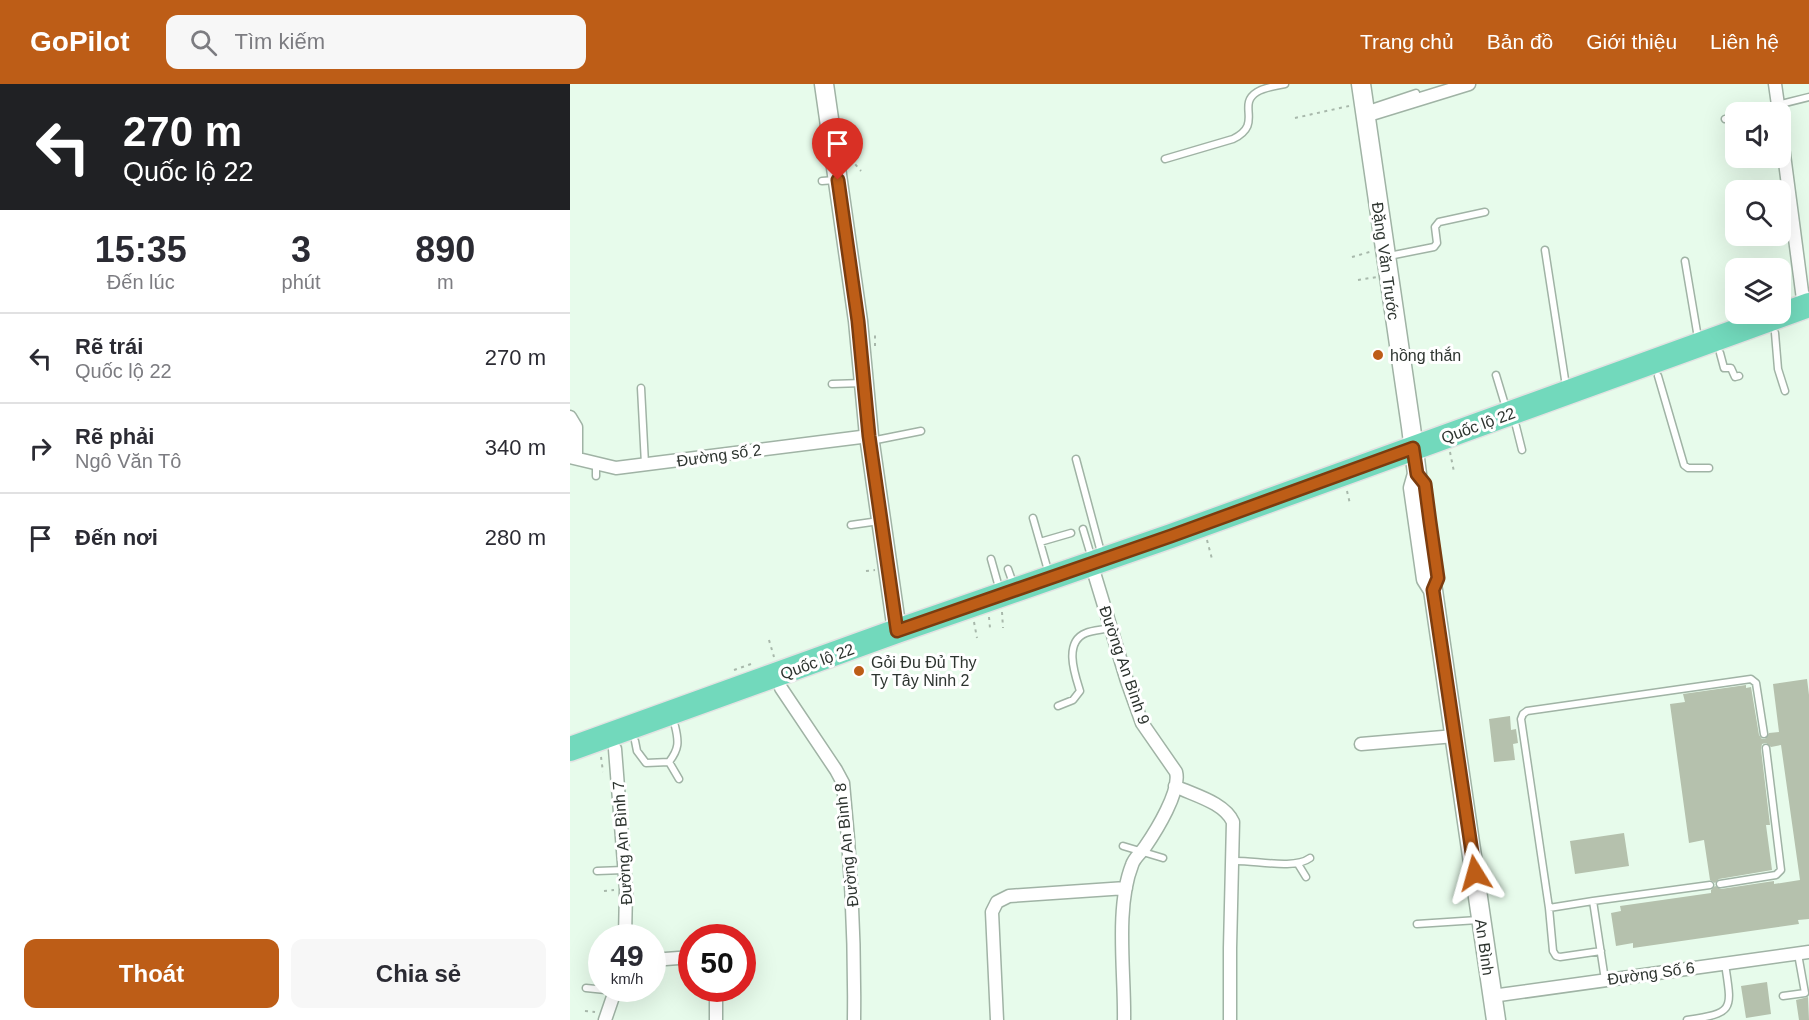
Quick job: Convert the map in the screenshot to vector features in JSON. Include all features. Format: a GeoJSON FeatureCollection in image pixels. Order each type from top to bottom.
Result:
{"type":"FeatureCollection","features":[{"type":"Feature","properties":{"kind":"highway","name":"Quốc lộ 22"},"geometry":{"type":"LineString","coordinates":[[572,751],[897,631],[995,610],[1050,578],[1097,566],[1449,449],[1568,393],[1710,349],[1775,333],[1807,311]]}},
{"type":"Feature","properties":{"kind":"highway","name":"Quốc lộ 22"},"geometry":{"type":"LineString","coordinates":[[572,751],[613,754],[675,726],[995,610],[1097,566],[1209,548],[1348,495],[1415,461],[1512,420],[1658,375],[1710,349],[1807,311]]}},
{"type":"Feature","properties":{"kind":"main road"},"geometry":{"type":"LineString","coordinates":[[824,84],[823,115],[830,181],[838,203],[861,321],[870,439],[897,631]]}},
{"type":"Feature","properties":{"kind":"main road","name":"Đặng Văn Trước"},"geometry":{"type":"LineString","coordinates":[[1360,84],[1415,461]]}},
{"type":"Feature","properties":{"kind":"main road","name":"An Bình"},"geometry":{"type":"LineString","coordinates":[[1415,461],[1425,484],[1438,578],[1433,590],[1496,1020]]}},
{"type":"Feature","properties":{"kind":"street"},"geometry":{"type":"LineString","coordinates":[[1364,109],[1437,95],[1469,84]]}},
{"type":"Feature","properties":{"kind":"street"},"geometry":{"type":"LineString","coordinates":[[1775,84],[1777,102]]}},
{"type":"Feature","properties":{"kind":"street"},"geometry":{"type":"LineString","coordinates":[[1786,168],[1807,311]]}},
{"type":"Feature","properties":{"kind":"street"},"geometry":{"type":"LineString","coordinates":[[570,417],[576,427],[573,457]]}},
{"type":"Feature","properties":{"kind":"street","name":"Đường số 2"},"geometry":{"type":"LineString","coordinates":[[573,457],[596,470],[870,439]]}},
{"type":"Feature","properties":{"kind":"street","name":"Đường An Bình 9"},"geometry":{"type":"LineString","coordinates":[[1097,566],[1111,628],[1142,723],[1176,772],[1178,780],[1175,786]]}},
{"type":"Feature","properties":{"kind":"street","name":"Đường An Bình 8"},"geometry":{"type":"LineString","coordinates":[[781,688],[843,783],[852,894],[854,1020]]}},
{"type":"Feature","properties":{"kind":"street"},"geometry":{"type":"LineString","coordinates":[[1361,744],[1455,736]]}},
{"type":"Feature","properties":{"kind":"street","name":"Đường An Bình 7"},"geometry":{"type":"LineString","coordinates":[[613,754],[625,870],[626,924]]}},
{"type":"Feature","properties":{"kind":"street"},"geometry":{"type":"LineString","coordinates":[[1124,1020],[1123,913],[1126,888],[1132,864],[1142,852],[1165,813],[1175,786],[1228,813],[1233,822],[1230,1020]]}},
{"type":"Feature","properties":{"kind":"street"},"geometry":{"type":"LineString","coordinates":[[997,1020],[992,912],[997,902],[1009,896],[1126,888]]}},
{"type":"Feature","properties":{"kind":"street","name":"Đường Số 6"},"geometry":{"type":"LineString","coordinates":[[1492,996],[1804,952]]}},
{"type":"Feature","properties":{"kind":"street"},"geometry":{"type":"LineString","coordinates":[[605,1020],[611,1002]]}},
{"type":"Feature","properties":{"kind":"street"},"geometry":{"type":"LineString","coordinates":[[716,1002],[716,1020]]}},
{"type":"Feature","properties":{"kind":"lane"},"geometry":{"type":"LineString","coordinates":[[1165,159],[1242,135],[1249,122],[1248,102],[1251,96],[1261,90],[1285,84]]}},
{"type":"Feature","properties":{"kind":"lane"},"geometry":{"type":"LineString","coordinates":[[1364,109],[1416,93]]}},
{"type":"Feature","properties":{"kind":"lane"},"geometry":{"type":"LineString","coordinates":[[1791,103],[1809,96]]}},
{"type":"Feature","properties":{"kind":"lane"},"geometry":{"type":"LineString","coordinates":[[1386,260],[1434,247],[1437,243],[1435,226],[1439,222],[1485,212]]}},
{"type":"Feature","properties":{"kind":"lane"},"geometry":{"type":"LineString","coordinates":[[1545,250],[1568,393]]}},
{"type":"Feature","properties":{"kind":"lane"},"geometry":{"type":"LineString","coordinates":[[1684,261],[1710,349],[1724,368],[1731,368],[1735,376],[1739,376]]}},
{"type":"Feature","properties":{"kind":"lane"},"geometry":{"type":"LineString","coordinates":[[1775,333],[1778,369],[1785,391]]}},
{"type":"Feature","properties":{"kind":"lane"},"geometry":{"type":"LineString","coordinates":[[1496,375],[1522,450]]}},
{"type":"Feature","properties":{"kind":"lane"},"geometry":{"type":"LineString","coordinates":[[1658,375],[1684,465],[1688,468],[1709,468]]}},
{"type":"Feature","properties":{"kind":"lane"},"geometry":{"type":"LineString","coordinates":[[832,384],[864,383]]}},
{"type":"Feature","properties":{"kind":"lane"},"geometry":{"type":"LineString","coordinates":[[641,388],[645,465]]}},
{"type":"Feature","properties":{"kind":"lane"},"geometry":{"type":"LineString","coordinates":[[870,439],[921,431]]}},
{"type":"Feature","properties":{"kind":"lane"},"geometry":{"type":"LineString","coordinates":[[1076,459],[1097,566]]}},
{"type":"Feature","properties":{"kind":"lane"},"geometry":{"type":"LineString","coordinates":[[1033,518],[1050,578]]}},
{"type":"Feature","properties":{"kind":"lane"},"geometry":{"type":"LineString","coordinates":[[851,525],[882,520]]}},
{"type":"Feature","properties":{"kind":"lane"},"geometry":{"type":"LineString","coordinates":[[1083,529],[1097,566]]}},
{"type":"Feature","properties":{"kind":"lane"},"geometry":{"type":"LineString","coordinates":[[1040,542],[1071,533]]}},
{"type":"Feature","properties":{"kind":"lane"},"geometry":{"type":"LineString","coordinates":[[991,559],[995,610]]}},
{"type":"Feature","properties":{"kind":"lane"},"geometry":{"type":"LineString","coordinates":[[1058,706],[1073,700],[1080,692],[1072,651],[1077,640],[1084,634],[1111,628]]}},
{"type":"Feature","properties":{"kind":"lane"},"geometry":{"type":"LineString","coordinates":[[1601,951],[1560,957],[1556,956],[1553,951],[1549,908],[1521,719],[1523,714],[1527,711],[1751,680],[1756,683],[1764,734]]}},
{"type":"Feature","properties":{"kind":"lane"},"geometry":{"type":"LineString","coordinates":[[613,754],[637,752],[646,763],[669,762],[677,752],[679,745],[675,726]]}},
{"type":"Feature","properties":{"kind":"lane"},"geometry":{"type":"LineString","coordinates":[[1720,885],[1776,875],[1781,870],[1766,748]]}},
{"type":"Feature","properties":{"kind":"lane"},"geometry":{"type":"LineString","coordinates":[[669,762],[678,779]]}},
{"type":"Feature","properties":{"kind":"lane"},"geometry":{"type":"LineString","coordinates":[[1123,846],[1163,858]]}},
{"type":"Feature","properties":{"kind":"lane"},"geometry":{"type":"LineString","coordinates":[[1233,861],[1298,864],[1310,858]]}},
{"type":"Feature","properties":{"kind":"lane"},"geometry":{"type":"LineString","coordinates":[[1298,864],[1306,877]]}},
{"type":"Feature","properties":{"kind":"lane"},"geometry":{"type":"LineString","coordinates":[[597,872],[625,870]]}},
{"type":"Feature","properties":{"kind":"lane"},"geometry":{"type":"LineString","coordinates":[[1549,908],[1710,885]]}},
{"type":"Feature","properties":{"kind":"lane"},"geometry":{"type":"LineString","coordinates":[[1593,901],[1605,980]]}},
{"type":"Feature","properties":{"kind":"lane"},"geometry":{"type":"LineString","coordinates":[[1417,924],[1481,919]]}},
{"type":"Feature","properties":{"kind":"lane"},"geometry":{"type":"LineString","coordinates":[[1783,996],[1807,993],[1804,952]]}},
{"type":"Feature","properties":{"kind":"lane"},"geometry":{"type":"LineString","coordinates":[[1687,1020],[1718,1015],[1726,1008],[1730,998],[1725,963]]}},
{"type":"Feature","properties":{"kind":"path"},"geometry":{"type":"LineString","coordinates":[[1295,118],[1364,109]]}},
{"type":"Feature","properties":{"kind":"path"},"geometry":{"type":"LineString","coordinates":[[1352,257],[1386,260]]}},
{"type":"Feature","properties":{"kind":"path"},"geometry":{"type":"LineString","coordinates":[[1358,280],[1386,260]]}},
{"type":"Feature","properties":{"kind":"path"},"geometry":{"type":"LineString","coordinates":[[1449,449],[1454,472]]}},
{"type":"Feature","properties":{"kind":"building"},"geometry":{"type":"Polygon","coordinates":[[[1807,679],[1809,695],[1809,919],[1798,920],[1799,924],[1633,948],[1633,943],[1616,946],[1611,913],[1621,911],[1620,906],[1711,893],[1715,886],[1721,889],[1774,881],[1774,884],[1800,880],[1781,745],[1771,747],[1766,743],[1762,744],[1761,749],[1770,825],[1766,825],[1772,870],[1719,879],[1715,883],[1710,880],[1704,840],[1689,843],[1670,704],[1685,702],[1683,694],[1746,685],[1746,688],[1751,687],[1759,735],[1765,739],[1769,733],[1779,732],[1773,684],[1807,679]]]}},
{"type":"Feature","properties":{"kind":"building"},"geometry":{"type":"Polygon","coordinates":[[[1510,716],[1511,730],[1516,729],[1518,743],[1513,744],[1515,760],[1494,762],[1489,719],[1510,716]]]}},
{"type":"Feature","properties":{"kind":"building"},"geometry":{"type":"Polygon","coordinates":[[[1624,833],[1629,866],[1575,874],[1570,841],[1624,833]]]}},
{"type":"Feature","properties":{"kind":"building"},"geometry":{"type":"Polygon","coordinates":[[[1767,982],[1771,1014],[1746,1018],[1741,986],[1767,982]]]}},
{"type":"Feature","properties":{"kind":"building"},"geometry":{"type":"Polygon","coordinates":[[[1808,997],[1809,1020],[1799,1020],[1796,1000],[1808,997]]]}},
{"type":"Feature","properties":{"kind":"place","name":"hồng thắn"},"geometry":{"type":"Point","coordinates":[1378,355]}},
{"type":"Feature","properties":{"kind":"place","name":"Gỏi Đu Đủ Thy Ty Tây Ninh 2"},"geometry":{"type":"Point","coordinates":[859,671]}},
{"type":"Feature","properties":{"kind":"route"},"geometry":{"type":"LineString","coordinates":[[838,180],[858,321],[869,436],[897,631],[1171,536],[1413,448],[1417,474],[1425,484],[1438,578],[1433,590],[1475,873]]}}]}
